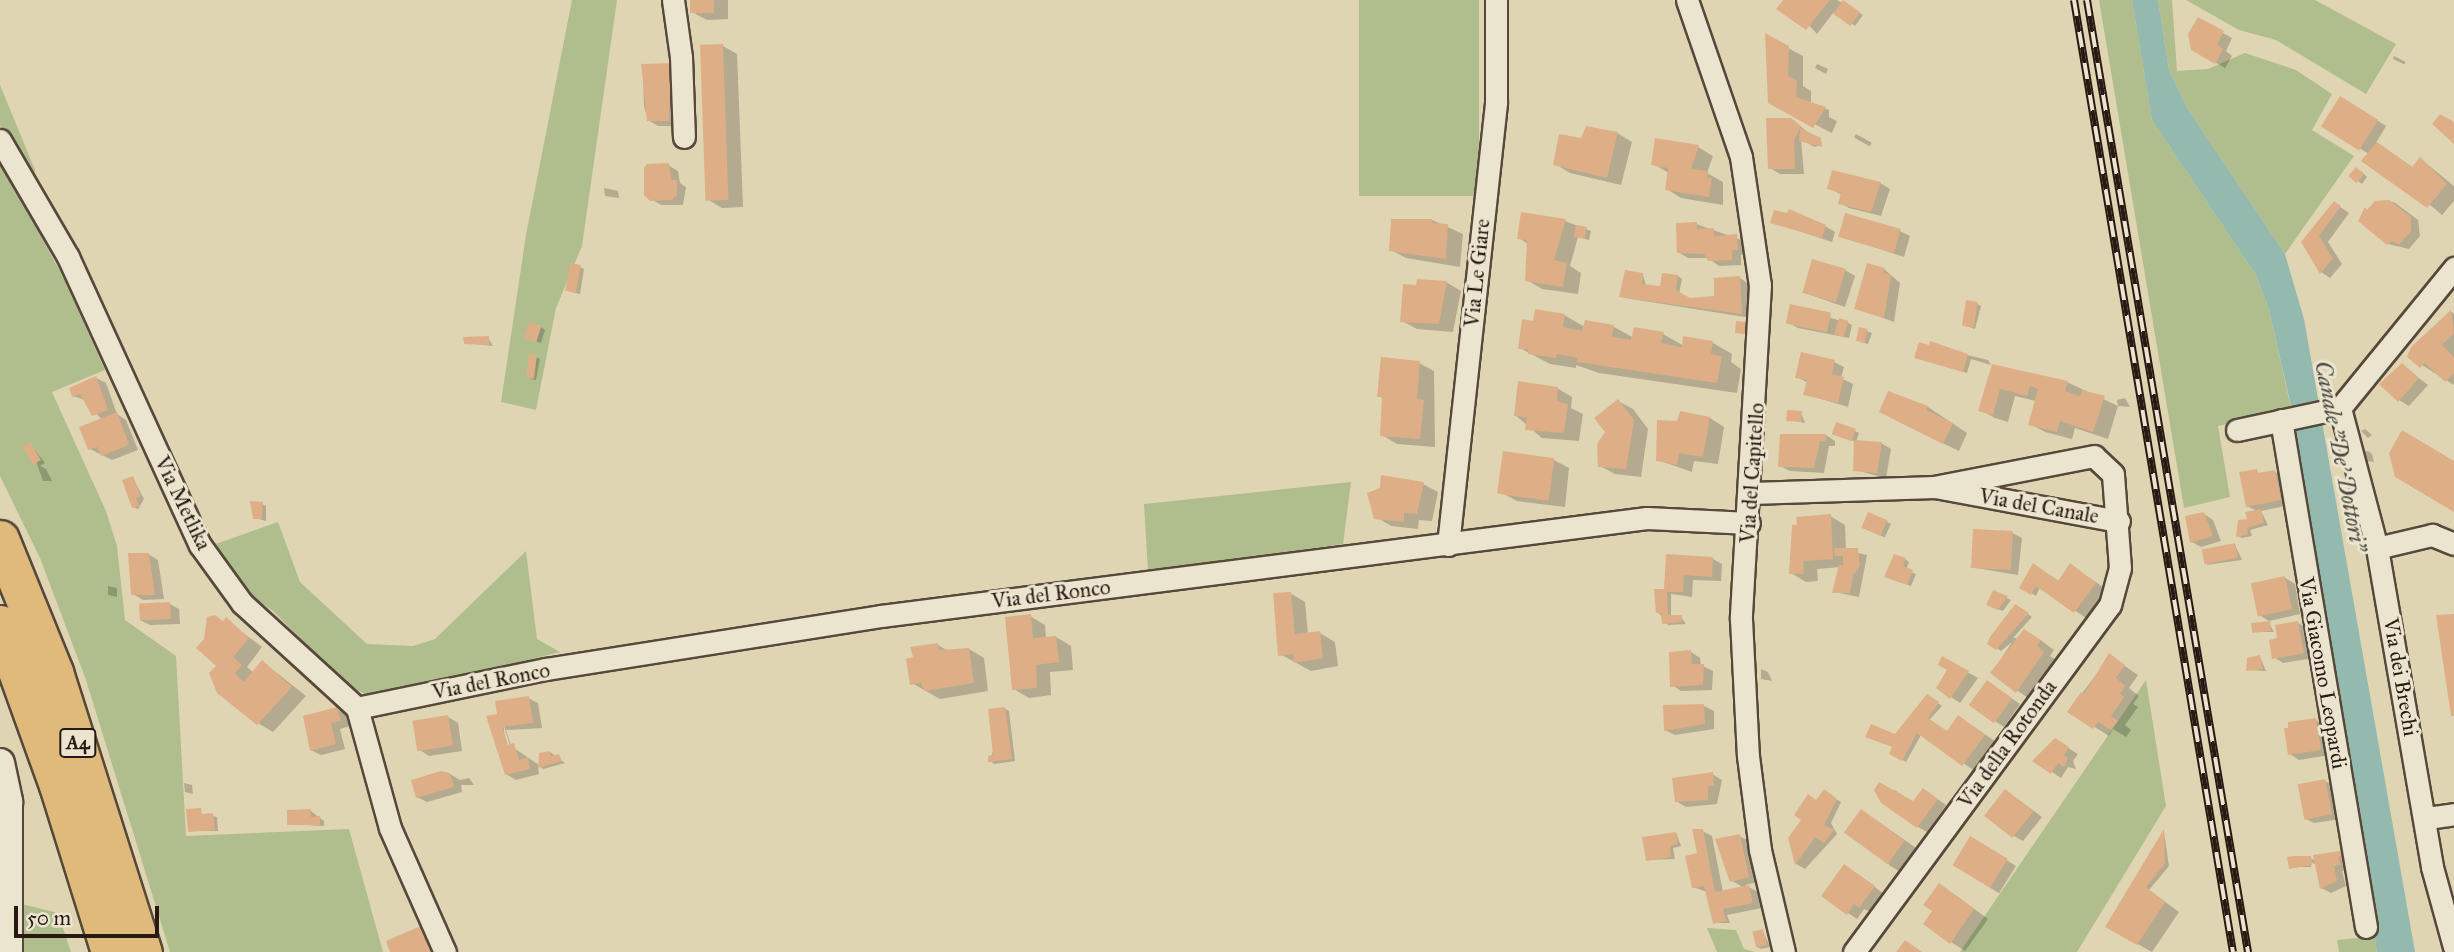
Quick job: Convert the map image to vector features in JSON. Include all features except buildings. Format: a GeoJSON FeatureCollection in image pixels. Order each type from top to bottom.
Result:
{"type":"FeatureCollection","features":[{"type":"Feature","properties":{"kind":"highway","name":"A4"},"geometry":{"type":"LineString","coordinates":[[0,539],[54,672],[143,952]]}},
{"type":"Feature","properties":{"kind":"highway","name":"A4"},"geometry":{"type":"LineString","coordinates":[[0,624],[58,785],[110,952]]}},
{"type":"Feature","properties":{"kind":"street"},"geometry":{"type":"LineString","coordinates":[[673,0],[681,57],[684,137]]}},
{"type":"Feature","properties":{"kind":"street","name":"Via Le Giare"},"geometry":{"type":"LineString","coordinates":[[1448,545],[1496,103],[1496,0]]}},
{"type":"Feature","properties":{"kind":"street","name":"Via del Capitello"},"geometry":{"type":"LineString","coordinates":[[1687,0],[1741,157],[1760,285],[1751,493],[1741,619],[1748,756],[1760,850],[1784,952]]}},
{"type":"Feature","properties":{"kind":"street","name":"Via Metlika"},"geometry":{"type":"LineString","coordinates":[[0,141],[68,257],[200,545],[242,603],[357,708]]}},
{"type":"Feature","properties":{"kind":"street"},"geometry":{"type":"LineString","coordinates":[[2237,430],[2330,410],[2454,268]]}},
{"type":"Feature","properties":{"kind":"street","name":"Via dei Brechi"},"geometry":{"type":"LineString","coordinates":[[2330,410],[2377,548],[2427,818],[2442,916],[2454,947]]}},
{"type":"Feature","properties":{"kind":"street","name":"Via Giacomo Leopardi"},"geometry":{"type":"LineString","coordinates":[[2287,419],[2366,926]]}},
{"type":"Feature","properties":{"kind":"street","name":"Via del Canale"},"geometry":{"type":"LineString","coordinates":[[1751,493],[1935,487],[2094,456],[2113,474],[2119,521],[1935,487]]}},
{"type":"Feature","properties":{"kind":"street","name":"Via del Ronco"},"geometry":{"type":"LineString","coordinates":[[357,708],[546,669],[881,616],[1647,518],[1749,523]]}},
{"type":"Feature","properties":{"kind":"street","name":"Via della Rotonda"},"geometry":{"type":"LineString","coordinates":[[1854,952],[2110,605],[2120,568],[2119,521]]}},
{"type":"Feature","properties":{"kind":"street"},"geometry":{"type":"LineString","coordinates":[[2377,548],[2432,535],[2454,544]]}},
{"type":"Feature","properties":{"kind":"street"},"geometry":{"type":"LineString","coordinates":[[357,708],[390,828],[445,952]]}},
{"type":"Feature","properties":{"kind":"street"},"geometry":{"type":"LineString","coordinates":[[0,763],[8,803],[8,952]]}},
{"type":"Feature","properties":{"kind":"street"},"geometry":{"type":"LineString","coordinates":[[2427,818],[2454,814]]}},
{"type":"Feature","properties":{"kind":"green space"},"geometry":{"type":"Polygon","coordinates":[[[572,0],[617,0],[582,246],[556,308],[536,410],[501,402],[526,235],[572,0]]]}},
{"type":"Feature","properties":{"kind":"green space"},"geometry":{"type":"Polygon","coordinates":[[[1359,0],[1479,0],[1479,196],[1359,196],[1359,0]]]}},
{"type":"Feature","properties":{"kind":"green space"},"geometry":{"type":"Polygon","coordinates":[[[2099,0],[2132,0],[2152,120],[2256,275],[2269,310],[2292,412],[2218,426],[2230,497],[2184,508],[2099,0]]]}},
{"type":"Feature","properties":{"kind":"green space"},"geometry":{"type":"Polygon","coordinates":[[[2158,0],[2172,0],[2177,71],[2208,69],[2245,53],[2296,70],[2332,94],[2312,130],[2354,156],[2285,254],[2187,108],[2169,70],[2158,0]]]}},
{"type":"Feature","properties":{"kind":"green space"},"geometry":{"type":"Polygon","coordinates":[[[2186,0],[2315,0],[2396,44],[2366,94],[2276,40],[2239,30],[2186,0]]]}},
{"type":"Feature","properties":{"kind":"green space"},"geometry":{"type":"Polygon","coordinates":[[[0,85],[35,170],[32,181],[0,125],[0,85]]]}},
{"type":"Feature","properties":{"kind":"green space"},"geometry":{"type":"Polygon","coordinates":[[[0,161],[63,277],[105,370],[52,392],[106,511],[117,546],[125,620],[176,656],[186,836],[349,829],[383,952],[170,952],[86,680],[40,558],[0,476],[0,161]]]}},
{"type":"Feature","properties":{"kind":"green space"},"geometry":{"type":"Polygon","coordinates":[[[2295,429],[2377,952],[2339,952],[2337,940],[2367,937],[2288,431],[2295,429]]]}},
{"type":"Feature","properties":{"kind":"green space"},"geometry":{"type":"Polygon","coordinates":[[[1351,482],[1343,544],[1148,572],[1144,504],[1351,482]]]}},
{"type":"Feature","properties":{"kind":"green space"},"geometry":{"type":"Polygon","coordinates":[[[278,522],[300,582],[367,644],[413,646],[435,639],[526,551],[537,639],[560,652],[387,695],[367,695],[345,684],[273,611],[248,595],[213,545],[278,522]]]}},
{"type":"Feature","properties":{"kind":"green space"},"geometry":{"type":"Polygon","coordinates":[[[2146,680],[2166,806],[2077,952],[1960,952],[2146,680]]]}},
{"type":"Feature","properties":{"kind":"green space"},"geometry":{"type":"Polygon","coordinates":[[[10,901],[58,913],[71,952],[8,952],[10,901]]]}},
{"type":"Feature","properties":{"kind":"green space"},"geometry":{"type":"Polygon","coordinates":[[[1707,928],[1736,930],[1744,949],[1755,952],[1717,952],[1707,928]]]}},
{"type":"Feature","properties":{"kind":"water"},"geometry":{"type":"Polygon","coordinates":[[[2132,0],[2158,0],[2169,70],[2187,108],[2285,254],[2304,319],[2415,952],[2377,952],[2294,419],[2269,310],[2256,275],[2152,120],[2132,0]]]}},
{"type":"Feature","properties":{"kind":"railway"},"geometry":{"type":"LineString","coordinates":[[2074,0],[2233,952]]}},
{"type":"Feature","properties":{"kind":"railway"},"geometry":{"type":"LineString","coordinates":[[2087,0],[2248,952]]}},
{"type":"Feature","properties":{"kind":"water label","name":"Canale \"De' Dottori\""},"geometry":{"type":"Point","coordinates":[2341,456]}}]}
